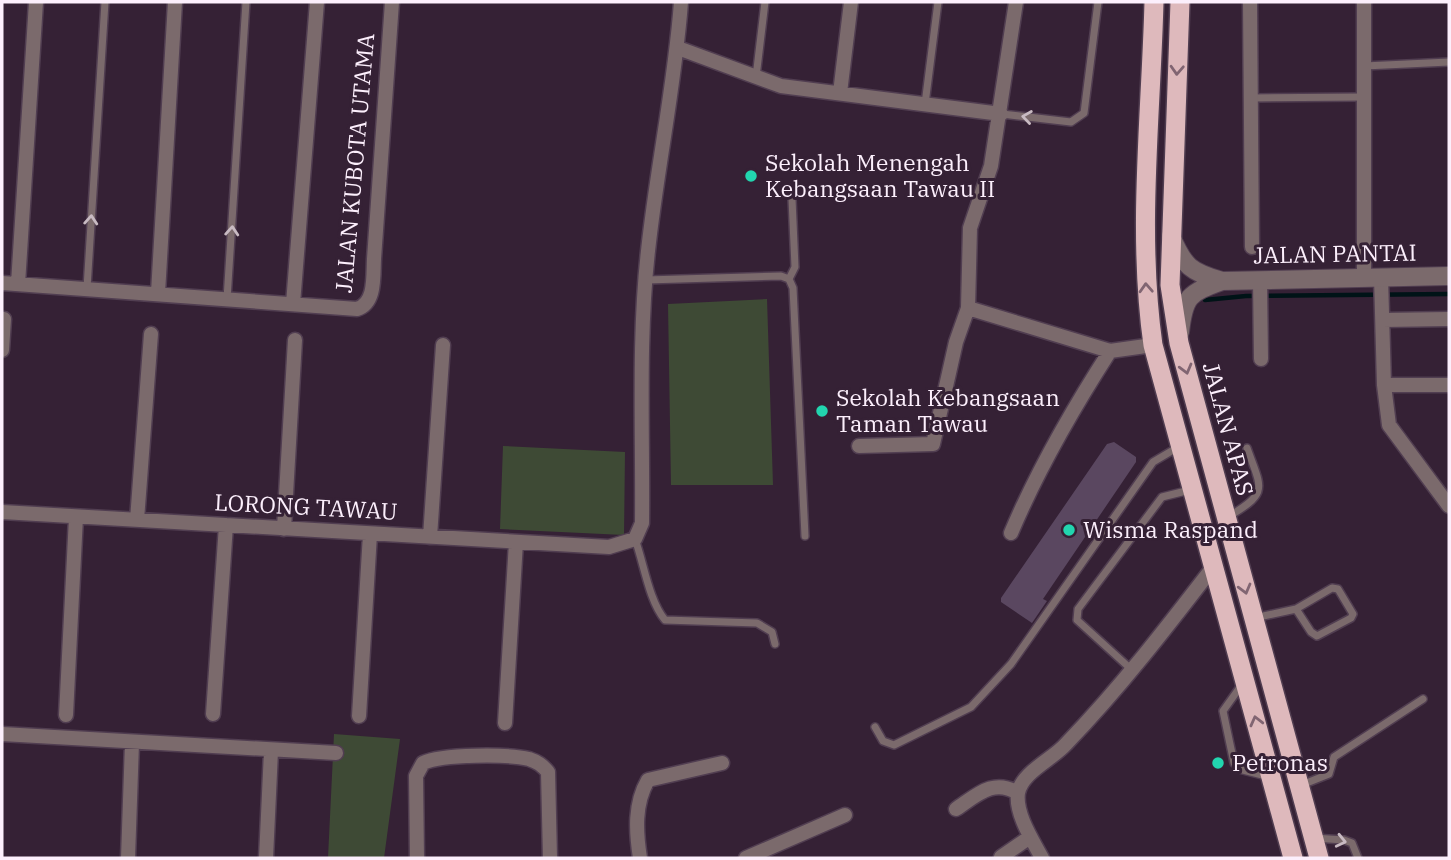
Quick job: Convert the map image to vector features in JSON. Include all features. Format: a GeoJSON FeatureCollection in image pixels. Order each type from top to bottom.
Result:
{"type":"FeatureCollection","features":[{"type":"Feature","properties":{"kind":"highway","name":"JALAN APAS"},"geometry":{"type":"LineString","coordinates":[[1180,2],[1170,285],[1179,343],[1319,858]]}},
{"type":"Feature","properties":{"kind":"highway"},"geometry":{"type":"LineString","coordinates":[[1155,5],[1146,239],[1146,292],[1153,345],[1293,858]]}},
{"type":"Feature","properties":{"kind":"street"},"geometry":{"type":"LineString","coordinates":[[18,284],[36,2]]}},
{"type":"Feature","properties":{"kind":"street"},"geometry":{"type":"LineString","coordinates":[[158,293],[175,2]]}},
{"type":"Feature","properties":{"kind":"street"},"geometry":{"type":"LineString","coordinates":[[2,283],[293,304],[317,2]]}},
{"type":"Feature","properties":{"kind":"street","name":"JALAN KUBOTA UTAMA"},"geometry":{"type":"LineString","coordinates":[[384,2],[390,23]]}},
{"type":"Feature","properties":{"kind":"street","name":"JALAN KUBOTA UTAMA"},"geometry":{"type":"LineString","coordinates":[[293,304],[357,309],[365,307],[370,300],[392,2]]}},
{"type":"Feature","properties":{"kind":"street"},"geometry":{"type":"LineString","coordinates":[[635,539],[642,523],[646,279],[678,48],[681,2]]}},
{"type":"Feature","properties":{"kind":"street"},"geometry":{"type":"LineString","coordinates":[[840,93],[851,2]]}},
{"type":"Feature","properties":{"kind":"street"},"geometry":{"type":"LineString","coordinates":[[859,446],[933,444],[956,342],[968,308],[970,228],[991,166],[1016,2]]}},
{"type":"Feature","properties":{"kind":"street"},"geometry":{"type":"LineString","coordinates":[[1250,2],[1252,247]]}},
{"type":"Feature","properties":{"kind":"street"},"geometry":{"type":"LineString","coordinates":[[1364,2],[1364,97],[1376,280],[1382,314],[1388,425],[1449,506]]}},
{"type":"Feature","properties":{"kind":"street"},"geometry":{"type":"LineString","coordinates":[[678,48],[781,86],[1001,114]]}},
{"type":"Feature","properties":{"kind":"street"},"geometry":{"type":"LineString","coordinates":[[1171,234],[1187,267],[1196,274],[1222,281]]}},
{"type":"Feature","properties":{"kind":"street","name":"JALAN PANTAI"},"geometry":{"type":"LineString","coordinates":[[1222,281],[1260,285],[1449,276]]}},
{"type":"Feature","properties":{"kind":"street"},"geometry":{"type":"LineString","coordinates":[[1179,343],[1186,301],[1193,292],[1222,281]]}},
{"type":"Feature","properties":{"kind":"street"},"geometry":{"type":"LineString","coordinates":[[1260,285],[1261,359]]}},
{"type":"Feature","properties":{"kind":"street"},"geometry":{"type":"LineString","coordinates":[[968,308],[998,320],[1110,351],[1153,345]]}},
{"type":"Feature","properties":{"kind":"street"},"geometry":{"type":"LineString","coordinates":[[1382,314],[1449,319]]}},
{"type":"Feature","properties":{"kind":"street"},"geometry":{"type":"LineString","coordinates":[[2,350],[4,319]]}},
{"type":"Feature","properties":{"kind":"street"},"geometry":{"type":"LineString","coordinates":[[137,520],[151,334]]}},
{"type":"Feature","properties":{"kind":"street"},"geometry":{"type":"LineString","coordinates":[[284,528],[295,340]]}},
{"type":"Feature","properties":{"kind":"street"},"geometry":{"type":"LineString","coordinates":[[430,537],[443,345]]}},
{"type":"Feature","properties":{"kind":"street"},"geometry":{"type":"LineString","coordinates":[[1011,533],[1033,482],[1066,421],[1110,351]]}},
{"type":"Feature","properties":{"kind":"street"},"geometry":{"type":"LineString","coordinates":[[1384,385],[1449,385]]}},
{"type":"Feature","properties":{"kind":"street","name":"LORONG TAWAU"},"geometry":{"type":"LineString","coordinates":[[2,512],[608,547],[635,539]]}},
{"type":"Feature","properties":{"kind":"street"},"geometry":{"type":"LineString","coordinates":[[66,715],[76,517]]}},
{"type":"Feature","properties":{"kind":"street"},"geometry":{"type":"LineString","coordinates":[[213,715],[226,525]]}},
{"type":"Feature","properties":{"kind":"street"},"geometry":{"type":"LineString","coordinates":[[359,716],[370,534]]}},
{"type":"Feature","properties":{"kind":"street"},"geometry":{"type":"LineString","coordinates":[[505,723],[516,542]]}},
{"type":"Feature","properties":{"kind":"street"},"geometry":{"type":"LineString","coordinates":[[1042,858],[1030,837],[1019,806],[1018,793],[1024,780],[1064,747],[1133,671],[1214,566]]}},
{"type":"Feature","properties":{"kind":"street"},"geometry":{"type":"LineString","coordinates":[[2,734],[336,753]]}},
{"type":"Feature","properties":{"kind":"street"},"geometry":{"type":"LineString","coordinates":[[128,858],[132,743]]}},
{"type":"Feature","properties":{"kind":"street"},"geometry":{"type":"LineString","coordinates":[[266,858],[271,751]]}},
{"type":"Feature","properties":{"kind":"street"},"geometry":{"type":"LineString","coordinates":[[417,858],[416,776],[423,763],[438,759],[504,757],[533,761],[548,772],[550,858]]}},
{"type":"Feature","properties":{"kind":"street"},"geometry":{"type":"LineString","coordinates":[[640,858],[636,834],[638,809],[648,780],[722,762]]}},
{"type":"Feature","properties":{"kind":"street"},"geometry":{"type":"LineString","coordinates":[[956,809],[990,787],[1000,786],[1018,793]]}},
{"type":"Feature","properties":{"kind":"street"},"geometry":{"type":"LineString","coordinates":[[746,858],[845,815]]}},
{"type":"Feature","properties":{"kind":"street"},"geometry":{"type":"LineString","coordinates":[[1001,857],[1030,837]]}},
{"type":"Feature","properties":{"kind":"lane"},"geometry":{"type":"LineString","coordinates":[[86,288],[106,2]]}},
{"type":"Feature","properties":{"kind":"lane"},"geometry":{"type":"LineString","coordinates":[[227,299],[246,2]]}},
{"type":"Feature","properties":{"kind":"lane"},"geometry":{"type":"LineString","coordinates":[[756,77],[765,2]]}},
{"type":"Feature","properties":{"kind":"lane"},"geometry":{"type":"LineString","coordinates":[[925,104],[938,2]]}},
{"type":"Feature","properties":{"kind":"lane"},"geometry":{"type":"LineString","coordinates":[[1001,114],[1071,122],[1084,113],[1098,2]]}},
{"type":"Feature","properties":{"kind":"lane"},"geometry":{"type":"LineString","coordinates":[[1364,66],[1449,62]]}},
{"type":"Feature","properties":{"kind":"lane"},"geometry":{"type":"LineString","coordinates":[[1251,98],[1364,97]]}},
{"type":"Feature","properties":{"kind":"lane"},"geometry":{"type":"LineString","coordinates":[[789,279],[795,267],[792,199]]}},
{"type":"Feature","properties":{"kind":"lane"},"geometry":{"type":"LineString","coordinates":[[646,279],[781,276],[789,279],[793,288],[805,536]]}},
{"type":"Feature","properties":{"kind":"lane"},"geometry":{"type":"LineString","coordinates":[[875,727],[883,741],[894,745],[971,707],[1011,664],[1153,462],[1181,446]]}},
{"type":"Feature","properties":{"kind":"lane"},"geometry":{"type":"LineString","coordinates":[[1226,518],[1254,500],[1259,492],[1259,482],[1247,448]]}},
{"type":"Feature","properties":{"kind":"lane"},"geometry":{"type":"LineString","coordinates":[[1133,671],[1077,620],[1078,609],[1162,497],[1194,489]]}},
{"type":"Feature","properties":{"kind":"lane"},"geometry":{"type":"LineString","coordinates":[[635,539],[650,581],[652,597],[665,620],[757,624],[772,632],[775,643]]}},
{"type":"Feature","properties":{"kind":"lane"},"geometry":{"type":"LineString","coordinates":[[1253,618],[1296,609],[1332,588],[1338,589],[1353,614],[1351,618],[1317,636],[1296,609]]}},
{"type":"Feature","properties":{"kind":"lane"},"geometry":{"type":"LineString","coordinates":[[1246,679],[1227,703],[1223,720],[1234,763],[1239,769],[1270,777]]}},
{"type":"Feature","properties":{"kind":"lane"},"geometry":{"type":"LineString","coordinates":[[1298,786],[1329,774],[1334,757],[1423,699]]}},
{"type":"Feature","properties":{"kind":"lane"},"geometry":{"type":"LineString","coordinates":[[1313,838],[1352,843],[1358,858]]}},
{"type":"Feature","properties":{"kind":"green space"},"geometry":{"type":"Polygon","coordinates":[[[767,299],[773,485],[671,485],[668,304],[767,299]]]}},
{"type":"Feature","properties":{"kind":"green space"},"geometry":{"type":"Polygon","coordinates":[[[503,446],[625,452],[624,535],[500,529],[503,446]]]}},
{"type":"Feature","properties":{"kind":"green space"},"geometry":{"type":"Polygon","coordinates":[[[334,734],[400,739],[384,858],[328,858],[334,734]]]}},
{"type":"Feature","properties":{"kind":"building","name":"Wisma Raspand"},"geometry":{"type":"Polygon","coordinates":[[[1114,442],[1136,457],[1136,462],[1043,599],[1047,601],[1032,623],[1001,602],[1001,598],[1107,444],[1114,442]]]}},
{"type":"Feature","properties":{"kind":"waterway"},"geometry":{"type":"LineString","coordinates":[[1205,300],[1246,296],[1449,294]]}},
{"type":"Feature","properties":{"kind":"place","name":"Sekolah Menengah Kebangsaan Tawau II"},"geometry":{"type":"Point","coordinates":[751,176]}},
{"type":"Feature","properties":{"kind":"place","name":"Sekolah Kebangsaan Taman Tawau"},"geometry":{"type":"Point","coordinates":[822,411]}},
{"type":"Feature","properties":{"kind":"place","name":"Wisma Raspand"},"geometry":{"type":"Point","coordinates":[1069,530]}},
{"type":"Feature","properties":{"kind":"place","name":"Petronas"},"geometry":{"type":"Point","coordinates":[1218,763]}}]}
